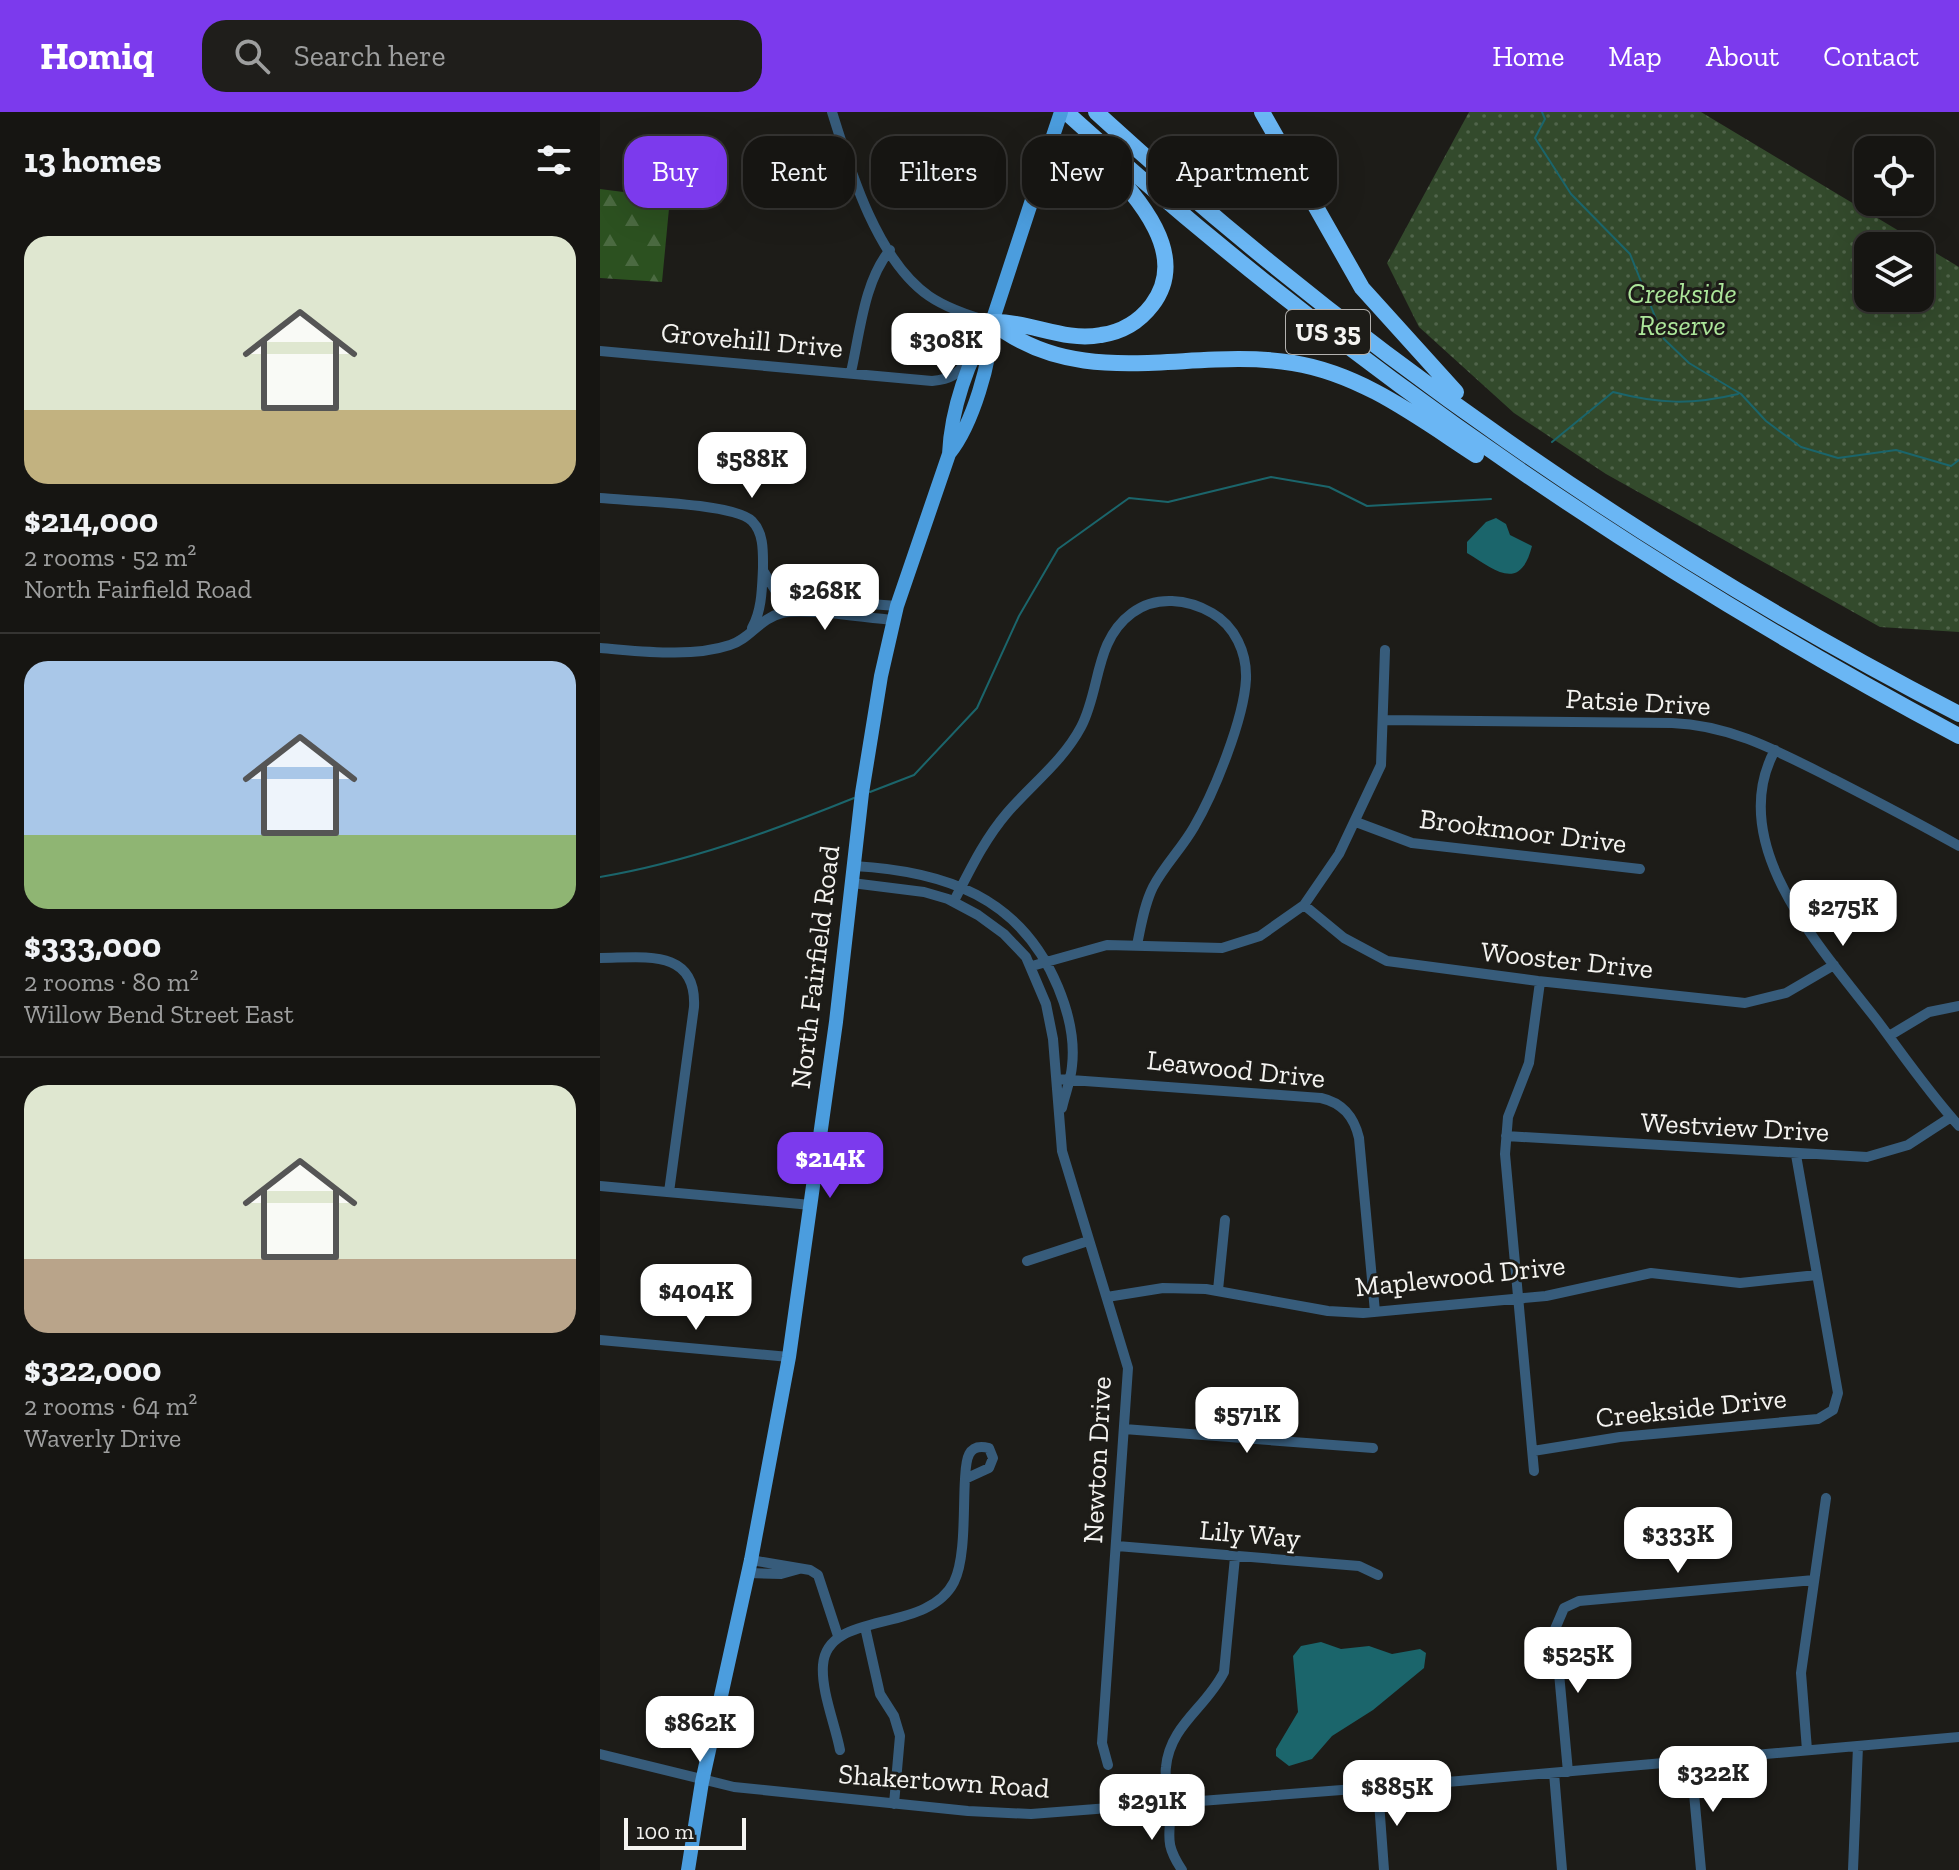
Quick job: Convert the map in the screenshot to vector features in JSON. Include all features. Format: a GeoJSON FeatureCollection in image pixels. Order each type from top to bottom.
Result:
{"type":"FeatureCollection","features":[{"type":"Feature","properties":{"kind":"highway"},"geometry":{"type":"LineString","coordinates":[[992,322],[1017,321],[1066,336],[1100,336],[1142,318],[1160,295],[1168,274],[1165,250],[1154,226],[1124,184],[1063,112]]}},
{"type":"Feature","properties":{"kind":"highway","name":"US 35"},"geometry":{"type":"LineString","coordinates":[[1063,112],[1234,259],[1471,439],[1606,530],[1851,679],[1959,736]]}},
{"type":"Feature","properties":{"kind":"highway","name":"US 35"},"geometry":{"type":"LineString","coordinates":[[1096,112],[1263,256],[1524,450],[1707,570],[1959,714]]}},
{"type":"Feature","properties":{"kind":"highway"},"geometry":{"type":"LineString","coordinates":[[1262,112],[1362,288],[1437,374],[1524,450]]}},
{"type":"Feature","properties":{"kind":"highway"},"geometry":{"type":"LineString","coordinates":[[992,322],[1017,342],[1077,360],[1123,365],[1265,360],[1319,368],[1382,394],[1538,495],[1606,530]]}},
{"type":"Feature","properties":{"kind":"main road","name":"North Fairfield Road"},"geometry":{"type":"LineString","coordinates":[[688,1870],[702,1782],[749,1566],[789,1357],[875,711],[895,613],[949,454],[950,436],[978,345],[992,322],[1063,112]]}},
{"type":"Feature","properties":{"kind":"main road","name":"North Fairfield Road"},"geometry":{"type":"LineString","coordinates":[[949,454],[962,439],[991,349],[992,322]]}},
{"type":"Feature","properties":{"kind":"street"},"geometry":{"type":"LineString","coordinates":[[832,112],[863,206],[910,279],[932,299],[992,322]]}},
{"type":"Feature","properties":{"kind":"street"},"geometry":{"type":"LineString","coordinates":[[851,372],[873,282],[880,262],[890,250]]}},
{"type":"Feature","properties":{"kind":"street","name":"Grovehill Drive"},"geometry":{"type":"LineString","coordinates":[[600,351],[932,381],[948,380],[958,373],[978,345]]}},
{"type":"Feature","properties":{"kind":"street"},"geometry":{"type":"LineString","coordinates":[[600,498],[737,511],[750,519],[758,530],[763,566],[759,611],[751,630]]}},
{"type":"Feature","properties":{"kind":"street"},"geometry":{"type":"LineString","coordinates":[[763,566],[772,586],[790,598],[895,613]]}},
{"type":"Feature","properties":{"kind":"street"},"geometry":{"type":"LineString","coordinates":[[954,901],[994,829],[1051,769],[1079,731],[1104,650],[1113,633],[1129,615],[1150,604],[1172,601],[1192,603],[1217,616],[1235,635],[1245,659],[1245,688],[1215,783],[1196,824],[1152,889],[1137,945]]}},
{"type":"Feature","properties":{"kind":"street"},"geometry":{"type":"LineString","coordinates":[[600,648],[653,651],[724,647],[737,642],[767,619],[786,612],[895,613]]}},
{"type":"Feature","properties":{"kind":"street"},"geometry":{"type":"LineString","coordinates":[[1032,966],[1107,945],[1222,948],[1260,936],[1304,905],[1329,871],[1356,822],[1381,765],[1385,650]]}},
{"type":"Feature","properties":{"kind":"street","name":"Patsie Drive"},"geometry":{"type":"LineString","coordinates":[[1384,720],[1687,723],[1739,734],[1959,846]]}},
{"type":"Feature","properties":{"kind":"street"},"geometry":{"type":"LineString","coordinates":[[1775,750],[1759,789],[1760,821],[1790,903],[1955,1122]]}},
{"type":"Feature","properties":{"kind":"street","name":"Brookmoor Drive"},"geometry":{"type":"LineString","coordinates":[[1356,822],[1412,843],[1640,869]]}},
{"type":"Feature","properties":{"kind":"street","name":"Newton Drive"},"geometry":{"type":"LineString","coordinates":[[854,866],[906,870],[962,886],[1010,917],[1047,961],[1069,1020],[1072,1065],[1060,1118]]}},
{"type":"Feature","properties":{"kind":"street","name":"Newton Drive"},"geometry":{"type":"LineString","coordinates":[[852,883],[893,886],[954,901],[1004,934],[1032,966],[1050,1018],[1062,1151],[1128,1368],[1102,1743],[1108,1765]]}},
{"type":"Feature","properties":{"kind":"street","name":"Wooster Drive"},"geometry":{"type":"LineString","coordinates":[[1304,905],[1358,948],[1387,961],[1540,982],[1745,1003],[1786,993],[1834,965]]}},
{"type":"Feature","properties":{"kind":"street"},"geometry":{"type":"LineString","coordinates":[[600,958],[654,958],[678,965],[691,980],[694,996],[669,1192]]}},
{"type":"Feature","properties":{"kind":"street"},"geometry":{"type":"LineString","coordinates":[[1534,1471],[1506,1136],[1508,1117],[1529,1063],[1540,982]]}},
{"type":"Feature","properties":{"kind":"street"},"geometry":{"type":"LineString","coordinates":[[1889,1036],[1929,1012],[1959,1006]]}},
{"type":"Feature","properties":{"kind":"street","name":"Leawood Drive"},"geometry":{"type":"LineString","coordinates":[[1057,1079],[1321,1098],[1342,1107],[1353,1119],[1359,1138],[1375,1312]]}},
{"type":"Feature","properties":{"kind":"street","name":"Westview Drive"},"geometry":{"type":"LineString","coordinates":[[1506,1136],[1796,1155],[1874,1156],[1908,1145],[1955,1122]]}},
{"type":"Feature","properties":{"kind":"street"},"geometry":{"type":"LineString","coordinates":[[1796,1155],[1817,1275]]}},
{"type":"Feature","properties":{"kind":"street"},"geometry":{"type":"LineString","coordinates":[[600,1186],[811,1205]]}},
{"type":"Feature","properties":{"kind":"street"},"geometry":{"type":"LineString","coordinates":[[1218,1290],[1225,1220]]}},
{"type":"Feature","properties":{"kind":"street"},"geometry":{"type":"LineString","coordinates":[[1027,1261],[1088,1241]]}},
{"type":"Feature","properties":{"kind":"street","name":"Maplewood Drive"},"geometry":{"type":"LineString","coordinates":[[1107,1297],[1163,1288],[1218,1290],[1328,1311],[1375,1312],[1518,1300],[1651,1273],[1740,1283],[1817,1275]]}},
{"type":"Feature","properties":{"kind":"street","name":"Creekside Drive"},"geometry":{"type":"LineString","coordinates":[[1533,1451],[1620,1437],[1818,1419],[1833,1410],[1838,1393],[1817,1275]]}},
{"type":"Feature","properties":{"kind":"street"},"geometry":{"type":"LineString","coordinates":[[600,1340],[789,1357]]}},
{"type":"Feature","properties":{"kind":"street"},"geometry":{"type":"LineString","coordinates":[[1124,1429],[1373,1448]]}},
{"type":"Feature","properties":{"kind":"street"},"geometry":{"type":"LineString","coordinates":[[840,1750],[823,1669],[829,1646],[838,1636],[916,1615],[942,1598],[953,1584],[959,1569],[965,1479]]}},
{"type":"Feature","properties":{"kind":"street"},"geometry":{"type":"LineString","coordinates":[[1807,1750],[1801,1673],[1826,1498]]}},
{"type":"Feature","properties":{"kind":"street","name":"Lily Way"},"geometry":{"type":"LineString","coordinates":[[1117,1546],[1359,1566],[1378,1575]]}},
{"type":"Feature","properties":{"kind":"street"},"geometry":{"type":"LineString","coordinates":[[1182,1870],[1168,1837],[1171,1805],[1165,1770],[1169,1746],[1179,1727],[1216,1688],[1224,1672],[1235,1557]]}},
{"type":"Feature","properties":{"kind":"street"},"geometry":{"type":"LineString","coordinates":[[749,1566],[781,1574],[801,1569],[818,1575],[824,1584],[838,1636]]}},
{"type":"Feature","properties":{"kind":"street"},"geometry":{"type":"LineString","coordinates":[[1568,1772],[1555,1629],[1560,1612],[1579,1601],[1814,1580]]}},
{"type":"Feature","properties":{"kind":"street"},"geometry":{"type":"LineString","coordinates":[[865,1627],[880,1694],[894,1716],[900,1736],[894,1804]]}},
{"type":"Feature","properties":{"kind":"street","name":"Shakertown Road"},"geometry":{"type":"LineString","coordinates":[[600,1754],[702,1782],[894,1804],[1031,1814],[1378,1788],[1959,1737]]}},
{"type":"Feature","properties":{"kind":"street"},"geometry":{"type":"LineString","coordinates":[[1853,1870],[1858,1746]]}},
{"type":"Feature","properties":{"kind":"street"},"geometry":{"type":"LineString","coordinates":[[1691,1761],[1701,1870]]}},
{"type":"Feature","properties":{"kind":"street"},"geometry":{"type":"LineString","coordinates":[[1554,1773],[1562,1870]]}},
{"type":"Feature","properties":{"kind":"street"},"geometry":{"type":"LineString","coordinates":[[1378,1788],[1384,1870]]}},
{"type":"Feature","properties":{"kind":"green space","name":"Creekside Reserve"},"geometry":{"type":"Polygon","coordinates":[[[1469,112],[1701,112],[1854,204],[1854,216],[1874,216],[1901,232],[1854,232],[1854,312],[1934,312],[1934,252],[1959,267],[1959,632],[1880,627],[1606,474],[1514,413],[1419,327],[1387,263],[1469,112]]]}},
{"type":"Feature","properties":{"kind":"green space"},"geometry":{"type":"Polygon","coordinates":[[[600,189],[624,192],[624,208],[669,208],[662,282],[600,278],[600,189]]]}},
{"type":"Feature","properties":{"kind":"water"},"geometry":{"type":"Polygon","coordinates":[[[1496,518],[1506,524],[1510,535],[1532,546],[1521,569],[1514,573],[1497,571],[1467,553],[1467,542],[1486,522],[1496,518]]]}},
{"type":"Feature","properties":{"kind":"water"},"geometry":{"type":"Polygon","coordinates":[[[1321,1642],[1341,1649],[1369,1646],[1392,1654],[1420,1649],[1426,1653],[1424,1668],[1373,1710],[1332,1736],[1312,1759],[1289,1766],[1276,1756],[1276,1749],[1298,1712],[1293,1656],[1301,1646],[1321,1642]]]}},
{"type":"Feature","properties":{"kind":"waterway"},"geometry":{"type":"LineString","coordinates":[[1542,112],[1545,119],[1535,138],[1571,194],[1630,254],[1664,339],[1689,363],[1741,394],[1766,421],[1801,447],[1838,458],[1896,450],[1951,466],[1959,460]]}},
{"type":"Feature","properties":{"kind":"waterway"},"geometry":{"type":"LineString","coordinates":[[1552,442],[1613,392],[1676,402],[1738,394]]}},
{"type":"Feature","properties":{"kind":"waterway"},"geometry":{"type":"LineString","coordinates":[[870,792],[914,775],[977,708],[1019,616],[1058,549],[1129,498],[1168,502],[1271,477],[1329,487],[1367,506],[1491,499]]}},
{"type":"Feature","properties":{"kind":"waterway"},"geometry":{"type":"LineString","coordinates":[[600,877],[665,863],[729,844],[854,798]]}}]}
